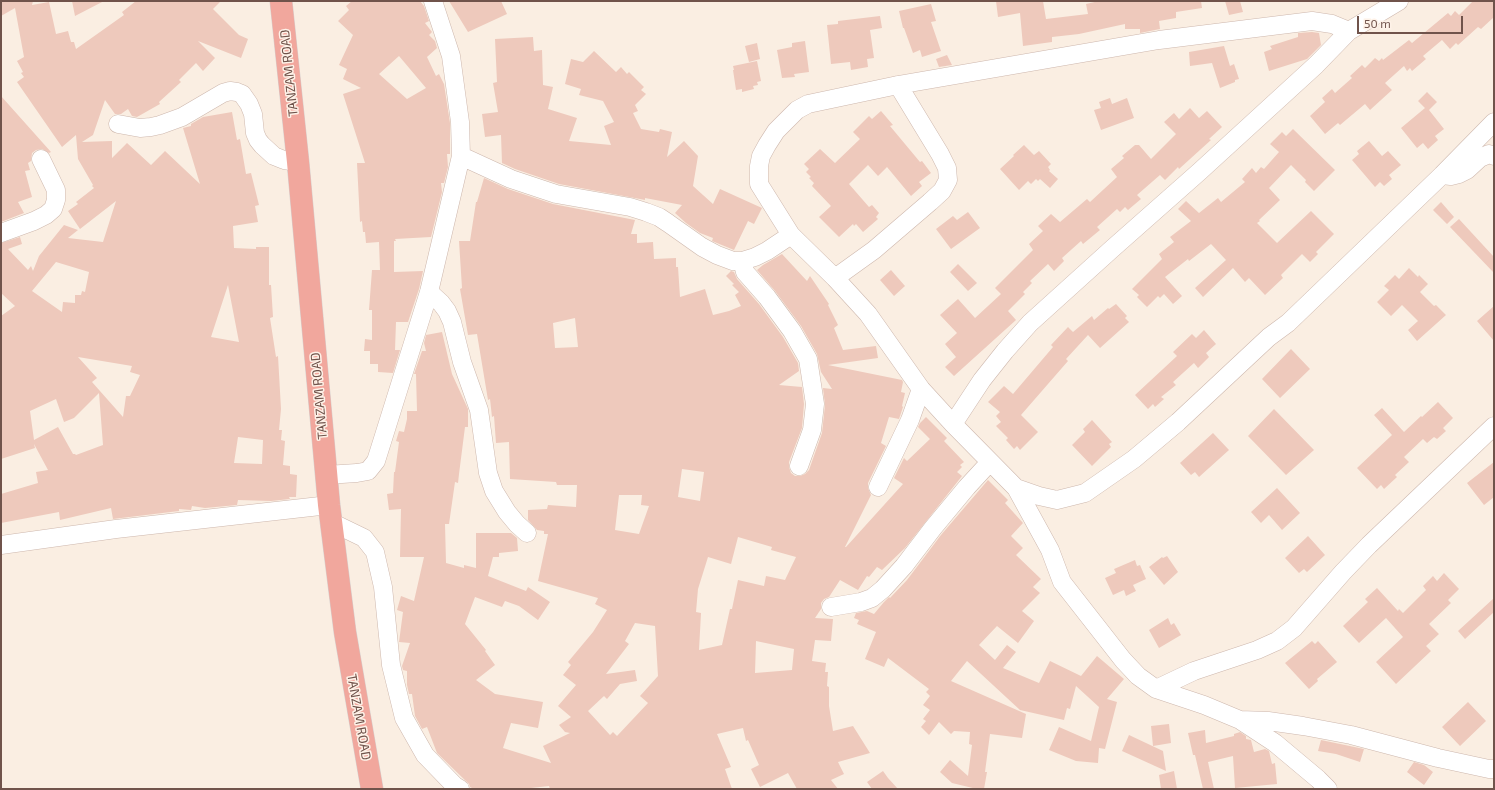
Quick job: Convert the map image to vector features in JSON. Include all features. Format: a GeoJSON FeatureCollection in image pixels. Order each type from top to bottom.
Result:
{"type":"FeatureCollection","features":[{"type":"Feature","properties":{"kind":"highway","name":"TANZAM ROAD"},"geometry":{"type":"LineString","coordinates":[[281,1],[298,162],[330,513],[346,639],[372,789]]}},
{"type":"Feature","properties":{"kind":"street"},"geometry":{"type":"LineString","coordinates":[[326,475],[357,474],[368,471],[376,461],[429,292],[461,156],[460,122],[451,56],[433,1]]}},
{"type":"Feature","properties":{"kind":"street"},"geometry":{"type":"LineString","coordinates":[[953,424],[982,380],[1030,323],[1205,167],[1316,65],[1349,31],[1399,1]]}},
{"type":"Feature","properties":{"kind":"street"},"geometry":{"type":"LineString","coordinates":[[1328,789],[1275,743],[1240,720],[1204,705],[1156,690],[1138,676],[1123,660],[1062,582],[1050,550],[1016,488],[921,389],[868,314],[835,278],[791,235],[759,184],[759,166],[762,156],[776,130],[796,110],[808,104],[898,85],[1159,40],[1312,21],[1332,24],[1349,31]]}},
{"type":"Feature","properties":{"kind":"street"},"geometry":{"type":"LineString","coordinates":[[835,278],[874,250],[930,202],[942,191],[948,180],[947,168],[940,154],[898,85]]}},
{"type":"Feature","properties":{"kind":"street"},"geometry":{"type":"LineString","coordinates":[[118,124],[140,128],[160,125],[182,117],[223,93],[230,91],[237,92],[242,94],[249,104],[253,114],[255,133],[262,145],[274,156],[284,160],[298,162]]}},
{"type":"Feature","properties":{"kind":"street"},"geometry":{"type":"LineString","coordinates":[[1016,488],[1039,496],[1057,500],[1084,493],[1134,459],[1178,422],[1269,337],[1288,323],[1442,175],[1494,122]]}},
{"type":"Feature","properties":{"kind":"street"},"geometry":{"type":"LineString","coordinates":[[1442,175],[1451,176],[1459,174],[1467,170],[1480,158],[1489,154],[1494,156]]}},
{"type":"Feature","properties":{"kind":"street"},"geometry":{"type":"LineString","coordinates":[[461,156],[505,177],[556,194],[614,204],[646,212],[658,217],[696,243],[717,255],[733,261],[742,261],[755,257],[791,235]]}},
{"type":"Feature","properties":{"kind":"street"},"geometry":{"type":"LineString","coordinates":[[1,233],[34,221],[46,215],[53,209],[56,200],[56,190],[41,159]]}},
{"type":"Feature","properties":{"kind":"street"},"geometry":{"type":"LineString","coordinates":[[742,261],[746,272],[788,325],[808,359],[815,404],[812,430],[799,466]]}},
{"type":"Feature","properties":{"kind":"street"},"geometry":{"type":"LineString","coordinates":[[429,292],[441,303],[452,322],[462,362],[479,410],[488,473],[494,491],[507,512],[527,533]]}},
{"type":"Feature","properties":{"kind":"street"},"geometry":{"type":"LineString","coordinates":[[878,487],[910,420],[921,389]]}},
{"type":"Feature","properties":{"kind":"street"},"geometry":{"type":"LineString","coordinates":[[1156,690],[1194,672],[1257,650],[1277,641],[1294,628],[1369,545],[1494,426]]}},
{"type":"Feature","properties":{"kind":"street"},"geometry":{"type":"LineString","coordinates":[[831,606],[861,602],[872,598],[884,589],[962,493],[990,462]]}},
{"type":"Feature","properties":{"kind":"street"},"geometry":{"type":"LineString","coordinates":[[1,545],[116,529],[330,513],[364,538],[374,552],[383,587],[391,665],[404,718],[425,755],[454,786],[460,789]]}},
{"type":"Feature","properties":{"kind":"street"},"geometry":{"type":"LineString","coordinates":[[1240,720],[1268,721],[1351,735],[1438,758],[1489,769],[1494,768]]}},
{"type":"Feature","properties":{"kind":"building"},"geometry":{"type":"Polygon","coordinates":[[[1,1],[33,1],[32,5],[49,2],[56,34],[68,31],[71,42],[74,42],[76,49],[124,15],[122,12],[136,1],[221,1],[213,9],[239,35],[248,39],[241,58],[198,41],[215,58],[203,71],[196,63],[179,80],[181,82],[159,102],[160,104],[137,117],[132,116],[128,109],[121,114],[115,114],[105,100],[93,135],[82,142],[112,141],[112,158],[127,143],[151,165],[165,151],[200,184],[183,128],[191,126],[191,124],[203,117],[232,112],[237,140],[240,139],[246,174],[251,173],[259,205],[255,206],[258,222],[233,226],[234,248],[256,249],[256,247],[269,247],[269,285],[271,285],[273,317],[270,318],[276,357],[278,356],[281,409],[279,430],[282,430],[281,440],[285,441],[283,465],[290,466],[290,474],[297,475],[296,497],[271,501],[238,500],[237,505],[205,508],[192,506],[191,510],[179,509],[179,511],[113,519],[111,508],[60,520],[59,512],[1,523],[1,494],[38,483],[36,472],[48,470],[34,444],[35,448],[1,459],[1,316],[15,306],[1,293],[1,243],[20,237],[22,244],[8,249],[28,270],[31,266],[33,271],[39,256],[64,225],[78,230],[68,238],[103,242],[116,201],[80,229],[68,211],[78,204],[76,202],[94,188],[78,159],[76,135],[62,147],[17,82],[24,77],[17,61],[24,57],[15,8],[1,16],[1,1]],[[56,262],[32,291],[62,312],[63,302],[75,303],[75,295],[81,295],[82,291],[85,292],[89,272],[56,262]],[[228,285],[211,337],[239,342],[228,285]],[[78,357],[97,378],[92,382],[123,417],[126,396],[130,396],[140,375],[130,372],[132,366],[78,357]],[[99,393],[74,418],[64,422],[56,399],[30,411],[34,440],[58,427],[73,454],[76,455],[103,445],[99,393]],[[238,437],[234,463],[262,464],[263,440],[238,437]]]}},
{"type":"Feature","properties":{"kind":"building"},"geometry":{"type":"Polygon","coordinates":[[[72,1],[104,1],[75,16],[72,1]]]}},
{"type":"Feature","properties":{"kind":"building"},"geometry":{"type":"Polygon","coordinates":[[[352,1],[420,1],[424,6],[429,21],[425,23],[432,32],[429,35],[435,41],[437,48],[427,57],[436,76],[439,74],[444,84],[450,123],[450,154],[447,154],[448,167],[444,183],[441,183],[442,192],[431,237],[395,239],[396,241],[394,241],[394,272],[423,271],[419,289],[408,322],[396,322],[395,350],[400,350],[393,373],[378,372],[378,364],[370,364],[370,351],[364,351],[365,339],[372,340],[372,310],[369,310],[372,270],[380,270],[379,242],[366,243],[362,221],[360,222],[357,163],[365,163],[343,94],[361,88],[343,79],[347,69],[339,65],[353,35],[338,21],[349,10],[346,6],[352,1]],[[399,56],[379,74],[407,99],[426,88],[399,56]]]}},
{"type":"Feature","properties":{"kind":"building"},"geometry":{"type":"Polygon","coordinates":[[[449,1],[501,1],[507,14],[468,32],[449,1]]]}},
{"type":"Feature","properties":{"kind":"building"},"geometry":{"type":"Polygon","coordinates":[[[996,1],[1043,1],[1046,19],[1088,14],[1086,4],[1099,1],[1201,1],[1202,8],[1176,12],[1176,18],[1159,21],[1160,29],[1140,33],[1140,29],[1125,29],[1125,24],[1079,34],[1052,37],[1052,42],[1023,46],[1020,13],[998,17],[996,1]]]}},
{"type":"Feature","properties":{"kind":"building"},"geometry":{"type":"Polygon","coordinates":[[[1225,1],[1240,1],[1243,12],[1229,15],[1225,1]]]}},
{"type":"Feature","properties":{"kind":"building"},"geometry":{"type":"Polygon","coordinates":[[[1473,1],[1494,1],[1494,17],[1481,29],[1478,27],[1458,45],[1456,43],[1450,49],[1442,40],[1423,56],[1426,59],[1412,71],[1410,68],[1407,71],[1404,66],[1385,83],[1392,90],[1370,110],[1365,104],[1340,125],[1338,123],[1325,134],[1310,116],[1325,102],[1322,98],[1332,89],[1335,93],[1352,78],[1350,76],[1362,65],[1365,68],[1375,58],[1379,61],[1382,58],[1383,60],[1409,40],[1412,43],[1448,13],[1451,16],[1455,11],[1459,15],[1473,1]]]}},
{"type":"Feature","properties":{"kind":"building"},"geometry":{"type":"Polygon","coordinates":[[[931,4],[936,21],[931,22],[941,51],[922,57],[920,50],[913,53],[903,28],[899,11],[931,4]]]}},
{"type":"Feature","properties":{"kind":"building"},"geometry":{"type":"Polygon","coordinates":[[[880,16],[882,28],[870,30],[874,58],[867,59],[868,67],[851,70],[850,62],[831,64],[827,25],[838,24],[838,21],[880,16]]]}},
{"type":"Feature","properties":{"kind":"building"},"geometry":{"type":"Polygon","coordinates":[[[1298,33],[1319,33],[1321,45],[1307,59],[1269,71],[1264,52],[1272,49],[1270,46],[1298,37],[1298,33]]]}},
{"type":"Feature","properties":{"kind":"building"},"geometry":{"type":"Polygon","coordinates":[[[533,37],[534,51],[542,50],[543,85],[553,87],[548,109],[577,118],[569,141],[611,145],[604,126],[614,122],[603,101],[579,95],[581,89],[565,84],[571,59],[583,62],[594,51],[616,72],[621,67],[627,74],[629,72],[644,87],[641,90],[646,94],[635,105],[638,111],[633,113],[641,129],[659,132],[660,129],[672,132],[667,157],[684,141],[698,156],[693,186],[713,204],[720,189],[762,208],[754,224],[748,221],[734,250],[712,241],[713,238],[700,233],[686,223],[675,213],[682,205],[645,198],[645,200],[559,184],[502,163],[501,135],[485,137],[482,114],[498,112],[493,83],[497,82],[495,39],[533,37]]]}},
{"type":"Feature","properties":{"kind":"building"},"geometry":{"type":"Polygon","coordinates":[[[805,41],[809,72],[794,74],[795,77],[782,78],[777,50],[792,47],[792,43],[805,41]]]}},
{"type":"Feature","properties":{"kind":"building"},"geometry":{"type":"Polygon","coordinates":[[[757,43],[760,59],[749,62],[745,46],[757,43]]]}},
{"type":"Feature","properties":{"kind":"building"},"geometry":{"type":"Polygon","coordinates":[[[1224,46],[1230,66],[1234,64],[1239,79],[1220,88],[1212,63],[1190,66],[1189,52],[1224,46]]]}},
{"type":"Feature","properties":{"kind":"building"},"geometry":{"type":"Polygon","coordinates":[[[947,55],[952,65],[939,67],[936,59],[947,55]]]}},
{"type":"Feature","properties":{"kind":"building"},"geometry":{"type":"Polygon","coordinates":[[[757,61],[761,81],[757,82],[758,85],[753,86],[754,89],[742,92],[742,89],[736,90],[733,66],[757,61]]]}},
{"type":"Feature","properties":{"kind":"building"},"geometry":{"type":"Polygon","coordinates":[[[1427,92],[1437,102],[1429,110],[1444,129],[1435,136],[1438,140],[1428,149],[1423,143],[1417,148],[1401,128],[1425,108],[1418,101],[1427,92]]]}},
{"type":"Feature","properties":{"kind":"building"},"geometry":{"type":"Polygon","coordinates":[[[1,96],[51,152],[49,153],[42,149],[36,150],[32,153],[31,161],[28,163],[30,170],[25,171],[32,197],[18,202],[24,213],[1,222],[1,96]]]}},
{"type":"Feature","properties":{"kind":"building"},"geometry":{"type":"Polygon","coordinates":[[[1110,98],[1112,104],[1127,98],[1134,118],[1101,130],[1094,110],[1101,108],[1099,102],[1110,98]]]}},
{"type":"Feature","properties":{"kind":"building"},"geometry":{"type":"Polygon","coordinates":[[[1190,108],[1199,118],[1207,111],[1222,127],[1209,139],[1211,140],[1179,169],[1178,167],[1165,180],[1160,175],[1137,195],[1141,199],[1128,210],[1125,207],[1120,212],[1117,209],[1097,227],[1100,230],[1083,244],[1081,241],[1062,258],[1064,261],[1054,271],[1048,264],[1030,281],[1032,283],[1023,292],[1025,294],[1008,311],[1016,320],[954,376],[945,367],[956,357],[945,344],[957,333],[940,315],[958,299],[975,318],[1001,294],[995,288],[1033,250],[1029,244],[1043,231],[1038,226],[1051,214],[1060,222],[1087,199],[1090,202],[1117,177],[1111,169],[1124,158],[1122,156],[1135,145],[1139,145],[1151,159],[1176,134],[1164,122],[1174,113],[1179,119],[1190,108]]]}},
{"type":"Feature","properties":{"kind":"building"},"geometry":{"type":"Polygon","coordinates":[[[881,111],[893,125],[890,126],[931,173],[919,182],[922,186],[911,196],[887,167],[878,176],[868,165],[849,184],[869,207],[872,205],[879,213],[876,217],[878,219],[863,232],[856,224],[854,226],[853,224],[839,237],[819,217],[831,206],[812,186],[814,183],[806,172],[809,169],[804,164],[820,149],[835,163],[860,139],[853,132],[869,116],[872,119],[881,111]]]}},
{"type":"Feature","properties":{"kind":"building"},"geometry":{"type":"Polygon","coordinates":[[[1293,129],[1335,170],[1314,191],[1305,182],[1306,180],[1291,165],[1269,188],[1280,200],[1257,223],[1277,243],[1311,211],[1334,234],[1316,252],[1318,254],[1310,262],[1302,254],[1281,275],[1283,278],[1265,295],[1249,278],[1245,282],[1233,268],[1203,297],[1195,288],[1226,260],[1211,244],[1189,261],[1188,259],[1165,277],[1182,296],[1173,304],[1164,294],[1160,298],[1158,296],[1147,307],[1137,297],[1139,295],[1132,289],[1162,259],[1159,254],[1174,242],[1170,237],[1191,221],[1178,209],[1186,201],[1199,213],[1218,198],[1221,202],[1245,182],[1242,179],[1252,168],[1256,173],[1261,167],[1264,169],[1279,152],[1270,144],[1282,132],[1286,136],[1293,129]]]}},
{"type":"Feature","properties":{"kind":"building"},"geometry":{"type":"Polygon","coordinates":[[[1369,141],[1382,156],[1388,151],[1401,165],[1389,175],[1392,179],[1384,186],[1380,182],[1375,187],[1352,160],[1359,154],[1357,151],[1369,141]]]}},
{"type":"Feature","properties":{"kind":"building"},"geometry":{"type":"Polygon","coordinates":[[[1024,145],[1034,155],[1039,151],[1051,164],[1048,167],[1050,170],[1049,171],[1058,179],[1050,188],[1040,179],[1038,181],[1036,179],[1031,184],[1028,181],[1019,190],[1000,169],[1024,145]]]}},
{"type":"Feature","properties":{"kind":"building"},"geometry":{"type":"Polygon","coordinates":[[[484,178],[508,189],[553,204],[635,220],[631,234],[637,234],[637,243],[653,242],[654,259],[676,258],[680,297],[705,289],[713,315],[741,306],[735,295],[739,292],[726,276],[731,271],[734,272],[737,279],[759,304],[783,337],[798,363],[799,371],[779,385],[802,387],[804,404],[802,428],[789,462],[791,473],[795,476],[805,474],[809,470],[822,433],[825,405],[823,388],[832,389],[821,372],[817,354],[801,326],[757,270],[782,254],[807,281],[810,276],[829,304],[828,305],[838,325],[834,328],[843,350],[876,346],[878,358],[828,365],[902,380],[901,392],[905,393],[899,419],[889,417],[881,443],[886,446],[868,483],[868,488],[871,495],[845,547],[903,484],[894,478],[904,458],[907,461],[930,439],[918,427],[926,417],[947,438],[944,441],[964,462],[960,465],[962,467],[957,472],[962,476],[905,548],[882,570],[877,567],[869,577],[867,576],[858,590],[840,580],[829,597],[824,599],[821,603],[821,609],[815,618],[833,619],[831,641],[815,640],[812,661],[826,663],[825,672],[828,672],[827,686],[829,687],[829,706],[833,731],[853,726],[870,753],[838,762],[844,774],[831,780],[838,789],[797,789],[788,773],[760,787],[751,769],[759,765],[748,740],[746,741],[743,728],[717,734],[731,767],[725,769],[732,789],[550,789],[549,786],[531,789],[474,789],[470,787],[469,784],[437,753],[427,727],[422,729],[415,716],[412,694],[409,694],[407,685],[407,671],[403,670],[402,666],[410,643],[399,642],[403,612],[397,610],[401,596],[414,601],[424,557],[400,557],[401,509],[389,510],[387,494],[393,493],[394,472],[399,442],[396,441],[399,431],[404,432],[407,411],[417,411],[416,374],[414,374],[422,351],[426,351],[424,343],[426,335],[442,332],[452,374],[468,409],[468,427],[465,427],[458,483],[455,482],[449,524],[445,524],[446,563],[464,568],[464,565],[476,568],[476,533],[511,533],[517,538],[518,551],[499,553],[499,557],[493,557],[488,576],[526,591],[528,587],[550,602],[538,620],[519,606],[505,601],[502,607],[475,597],[465,624],[486,650],[485,651],[495,665],[476,680],[495,694],[543,702],[538,728],[511,723],[503,748],[551,763],[543,746],[570,733],[565,732],[559,725],[571,717],[558,706],[576,685],[563,675],[571,665],[568,662],[593,632],[607,610],[595,604],[598,598],[538,581],[548,534],[544,534],[544,531],[537,530],[528,520],[528,510],[547,509],[548,505],[576,507],[577,485],[557,485],[556,482],[510,479],[509,442],[496,443],[494,416],[492,417],[490,399],[488,400],[477,334],[468,335],[460,289],[462,288],[459,241],[470,241],[477,202],[484,178]],[[575,318],[553,323],[555,348],[578,347],[575,318]],[[682,469],[678,497],[700,501],[704,472],[682,469]],[[619,495],[615,530],[639,534],[649,506],[641,505],[642,495],[619,495]],[[738,537],[731,564],[708,557],[698,589],[696,612],[701,613],[699,650],[722,645],[738,580],[764,586],[766,576],[785,580],[796,557],[771,550],[772,547],[738,537]],[[635,623],[625,641],[629,644],[606,674],[635,670],[637,681],[620,684],[607,699],[604,696],[588,711],[610,735],[613,732],[617,736],[648,703],[640,696],[658,676],[655,626],[635,623]],[[756,641],[755,673],[792,670],[794,649],[756,641]]]}},
{"type":"Feature","properties":{"kind":"building"},"geometry":{"type":"Polygon","coordinates":[[[1441,202],[1454,217],[1447,224],[1433,210],[1441,202]]]}},
{"type":"Feature","properties":{"kind":"building"},"geometry":{"type":"Polygon","coordinates":[[[968,212],[980,228],[951,249],[936,229],[953,216],[957,220],[968,212]]]}},
{"type":"Feature","properties":{"kind":"building"},"geometry":{"type":"Polygon","coordinates":[[[1459,219],[1494,257],[1494,273],[1450,227],[1459,219]]]}},
{"type":"Feature","properties":{"kind":"building"},"geometry":{"type":"Polygon","coordinates":[[[958,264],[977,283],[968,291],[950,272],[958,264]]]}},
{"type":"Feature","properties":{"kind":"building"},"geometry":{"type":"Polygon","coordinates":[[[1409,268],[1428,284],[1420,292],[1434,306],[1436,305],[1446,315],[1417,341],[1408,330],[1418,321],[1402,305],[1391,316],[1377,302],[1389,290],[1384,286],[1395,275],[1399,279],[1409,268]]]}},
{"type":"Feature","properties":{"kind":"building"},"geometry":{"type":"Polygon","coordinates":[[[891,270],[905,286],[894,296],[880,280],[891,270]]]}},
{"type":"Feature","properties":{"kind":"building"},"geometry":{"type":"Polygon","coordinates":[[[1116,304],[1127,316],[1125,318],[1129,322],[1100,348],[1088,335],[1066,359],[1068,361],[1021,415],[1038,432],[1020,450],[1017,446],[1014,449],[1006,440],[1008,438],[996,426],[1001,422],[996,416],[1000,412],[988,402],[1004,386],[1013,394],[1053,347],[1051,345],[1068,327],[1073,332],[1092,316],[1094,320],[1108,308],[1109,309],[1116,304]]]}},
{"type":"Feature","properties":{"kind":"building"},"geometry":{"type":"Polygon","coordinates":[[[1494,306],[1494,341],[1477,321],[1494,306]]]}},
{"type":"Feature","properties":{"kind":"building"},"geometry":{"type":"Polygon","coordinates":[[[1204,330],[1216,344],[1206,353],[1209,357],[1198,368],[1194,363],[1173,382],[1176,385],[1161,397],[1164,399],[1155,407],[1153,404],[1148,409],[1135,395],[1177,356],[1173,352],[1192,334],[1196,338],[1204,330]]]}},
{"type":"Feature","properties":{"kind":"building"},"geometry":{"type":"Polygon","coordinates":[[[1291,349],[1310,369],[1280,398],[1262,379],[1291,349]]]}},
{"type":"Feature","properties":{"kind":"building"},"geometry":{"type":"Polygon","coordinates":[[[1438,402],[1453,418],[1443,428],[1446,431],[1437,439],[1434,437],[1427,443],[1423,439],[1404,457],[1409,462],[1395,475],[1397,477],[1384,489],[1381,485],[1377,489],[1357,468],[1392,435],[1374,415],[1382,408],[1404,432],[1438,402]]]}},
{"type":"Feature","properties":{"kind":"building"},"geometry":{"type":"Polygon","coordinates":[[[1274,409],[1314,450],[1286,475],[1248,436],[1274,409]]]}},
{"type":"Feature","properties":{"kind":"building"},"geometry":{"type":"Polygon","coordinates":[[[1092,420],[1112,442],[1109,444],[1111,447],[1092,466],[1072,445],[1085,432],[1083,429],[1092,420]]]}},
{"type":"Feature","properties":{"kind":"building"},"geometry":{"type":"Polygon","coordinates":[[[1213,433],[1229,450],[1199,477],[1195,472],[1191,475],[1180,463],[1213,433]]]}},
{"type":"Feature","properties":{"kind":"building"},"geometry":{"type":"Polygon","coordinates":[[[1494,462],[1494,497],[1484,505],[1467,483],[1494,462]]]}},
{"type":"Feature","properties":{"kind":"building"},"geometry":{"type":"Polygon","coordinates":[[[988,480],[1008,500],[1005,503],[1023,523],[1011,536],[1023,548],[1016,555],[1041,579],[1033,587],[1040,593],[1022,611],[1034,621],[1018,643],[997,626],[979,645],[995,660],[1007,645],[1016,652],[1003,668],[1039,683],[1050,661],[1081,676],[1097,656],[1124,679],[1107,699],[1117,702],[1105,749],[1099,748],[1098,763],[1076,761],[1049,750],[1059,727],[1091,741],[1099,707],[1076,686],[1070,709],[1067,708],[1064,720],[1020,710],[967,661],[951,681],[1026,714],[1022,738],[990,734],[984,789],[977,789],[952,783],[940,772],[950,760],[968,776],[972,745],[969,744],[970,732],[954,731],[951,734],[939,722],[929,735],[921,727],[926,721],[923,719],[930,710],[923,705],[930,696],[926,692],[929,689],[888,658],[884,667],[865,659],[876,632],[857,624],[859,620],[854,618],[856,613],[867,611],[874,614],[889,597],[890,598],[907,580],[941,535],[988,480]]]}},
{"type":"Feature","properties":{"kind":"building"},"geometry":{"type":"Polygon","coordinates":[[[1277,488],[1300,513],[1282,530],[1269,515],[1261,523],[1251,512],[1277,488]]]}},
{"type":"Feature","properties":{"kind":"building"},"geometry":{"type":"Polygon","coordinates":[[[1308,536],[1325,555],[1307,572],[1304,569],[1299,573],[1285,558],[1308,536]]]}},
{"type":"Feature","properties":{"kind":"building"},"geometry":{"type":"Polygon","coordinates":[[[1167,556],[1178,572],[1164,585],[1149,567],[1162,557],[1167,556]]]}},
{"type":"Feature","properties":{"kind":"building"},"geometry":{"type":"Polygon","coordinates":[[[1135,560],[1137,566],[1140,565],[1146,579],[1133,585],[1136,591],[1126,596],[1124,590],[1113,595],[1105,578],[1116,573],[1114,569],[1135,560]]]}},
{"type":"Feature","properties":{"kind":"building"},"geometry":{"type":"Polygon","coordinates":[[[1444,573],[1459,589],[1448,600],[1451,603],[1429,624],[1439,634],[1426,646],[1431,651],[1396,684],[1376,662],[1403,637],[1386,618],[1359,643],[1343,626],[1368,602],[1365,599],[1377,588],[1398,611],[1399,609],[1403,613],[1426,590],[1423,586],[1433,576],[1437,581],[1444,573]]]}},
{"type":"Feature","properties":{"kind":"building"},"geometry":{"type":"Polygon","coordinates":[[[1494,598],[1494,612],[1465,639],[1458,631],[1494,598]]]}},
{"type":"Feature","properties":{"kind":"building"},"geometry":{"type":"Polygon","coordinates":[[[1168,618],[1171,625],[1174,623],[1181,635],[1159,648],[1149,630],[1168,618]]]}},
{"type":"Feature","properties":{"kind":"building"},"geometry":{"type":"Polygon","coordinates":[[[1312,641],[1315,644],[1318,641],[1337,662],[1317,679],[1318,681],[1309,689],[1285,663],[1312,641]]]}},
{"type":"Feature","properties":{"kind":"building"},"geometry":{"type":"Polygon","coordinates":[[[1468,702],[1486,721],[1460,746],[1442,727],[1468,702]]]}},
{"type":"Feature","properties":{"kind":"building"},"geometry":{"type":"Polygon","coordinates":[[[1169,724],[1171,743],[1153,746],[1151,726],[1169,724]]]}},
{"type":"Feature","properties":{"kind":"building"},"geometry":{"type":"Polygon","coordinates":[[[1205,730],[1206,743],[1234,736],[1234,734],[1240,732],[1246,736],[1246,739],[1251,740],[1254,752],[1265,749],[1269,751],[1272,764],[1275,763],[1277,784],[1235,788],[1233,756],[1208,762],[1214,789],[1203,789],[1188,733],[1205,730]]]}},
{"type":"Feature","properties":{"kind":"building"},"geometry":{"type":"Polygon","coordinates":[[[1129,735],[1163,751],[1166,771],[1122,751],[1129,735]]]}},
{"type":"Feature","properties":{"kind":"building"},"geometry":{"type":"Polygon","coordinates":[[[1321,740],[1364,749],[1360,762],[1336,754],[1318,751],[1321,740]]]}},
{"type":"Feature","properties":{"kind":"building"},"geometry":{"type":"Polygon","coordinates":[[[1414,762],[1424,765],[1433,772],[1424,785],[1407,772],[1414,762]]]}},
{"type":"Feature","properties":{"kind":"building"},"geometry":{"type":"Polygon","coordinates":[[[883,771],[898,789],[872,789],[867,782],[883,771]]]}},
{"type":"Feature","properties":{"kind":"building"},"geometry":{"type":"Polygon","coordinates":[[[1174,771],[1177,789],[1161,789],[1159,775],[1174,771]]]}}]}
